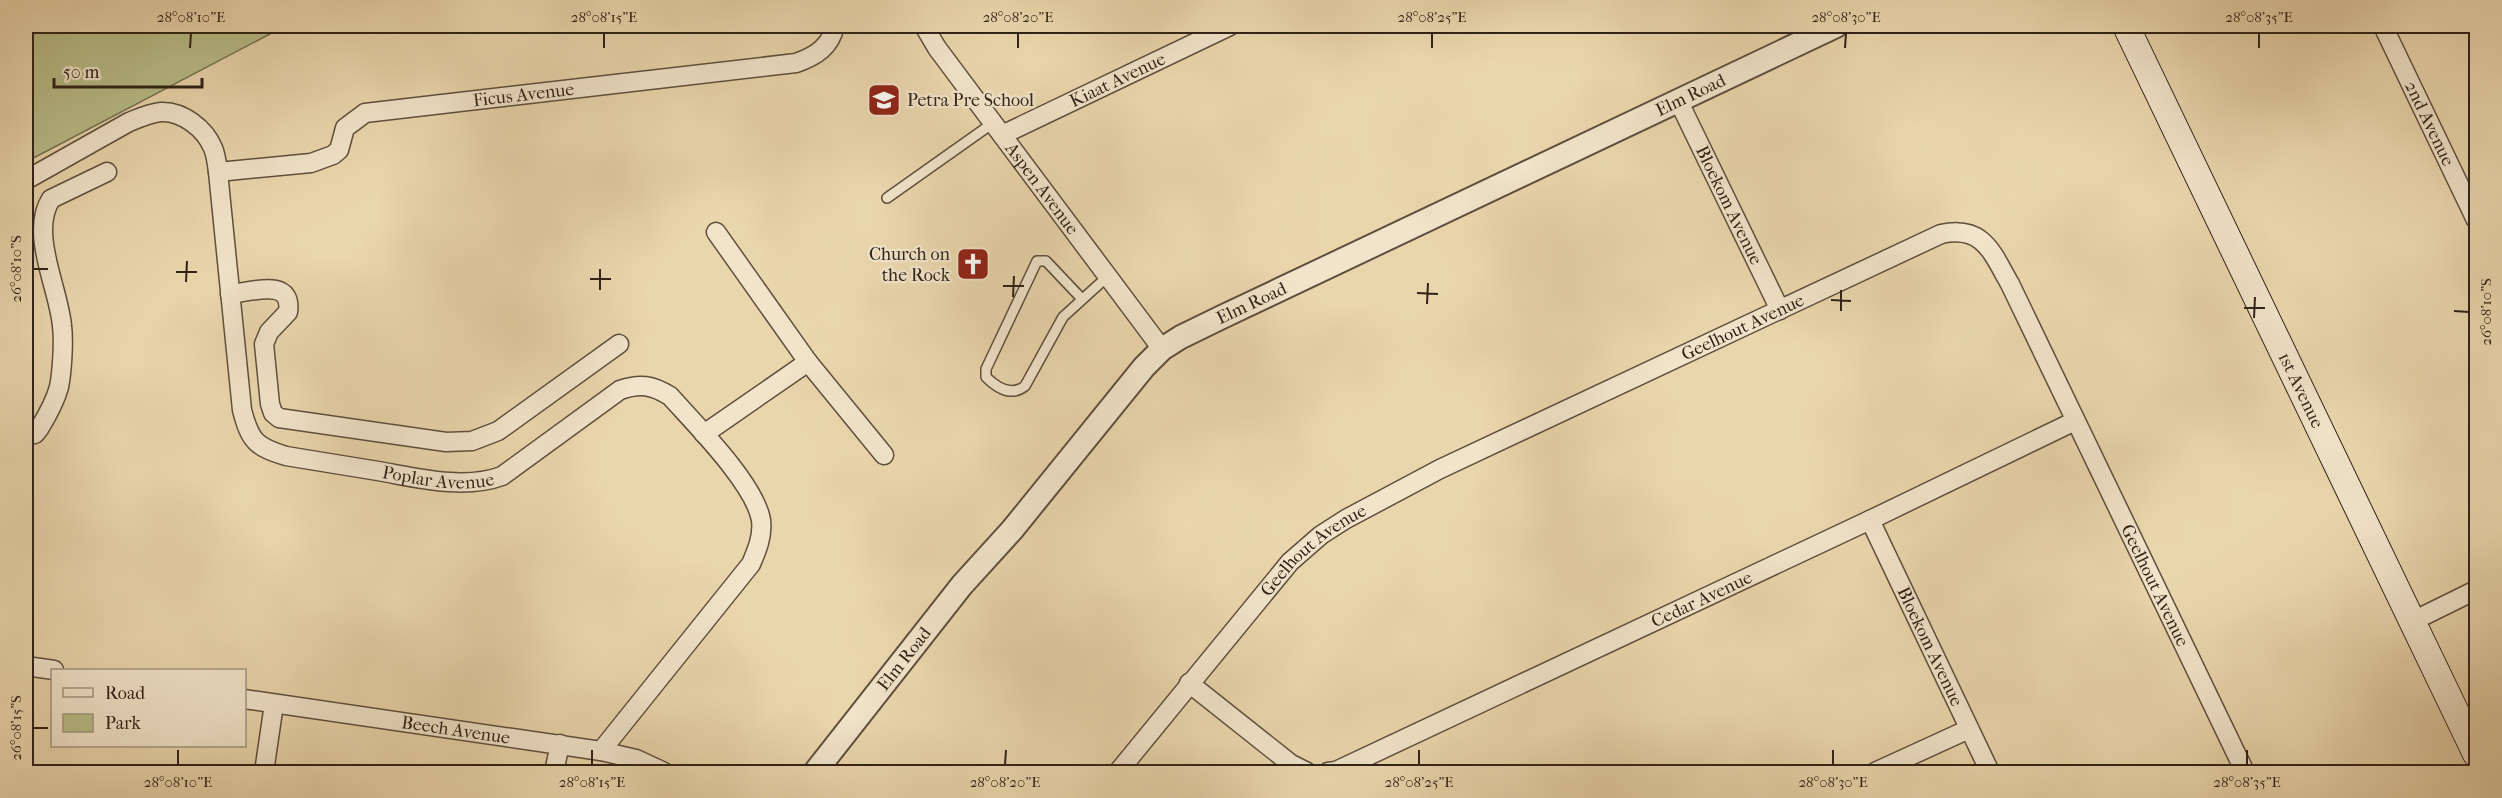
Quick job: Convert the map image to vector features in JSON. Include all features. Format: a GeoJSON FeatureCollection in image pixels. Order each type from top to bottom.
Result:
{"type":"FeatureCollection","features":[{"type":"Feature","properties":{"kind":"main road","name":"1st Avenue"},"geometry":{"type":"LineString","coordinates":[[2126,26],[2476,754]]}},
{"type":"Feature","properties":{"kind":"street","name":"Ficus Avenue"},"geometry":{"type":"LineString","coordinates":[[218,172],[323,160],[339,150],[345,128],[365,114],[796,63],[812,57],[825,48],[835,26]]}},
{"type":"Feature","properties":{"kind":"street","name":"Aspen Avenue"},"geometry":{"type":"LineString","coordinates":[[924,26],[937,48],[1162,349]]}},
{"type":"Feature","properties":{"kind":"street","name":"Kiaat Avenue"},"geometry":{"type":"LineString","coordinates":[[998,129],[1230,26]]}},
{"type":"Feature","properties":{"kind":"street","name":"Elm Road"},"geometry":{"type":"LineString","coordinates":[[815,772],[962,585],[1012,530],[1113,404],[1162,349],[1181,337],[1250,303],[1836,26]]}},
{"type":"Feature","properties":{"kind":"street","name":"2nd Avenue"},"geometry":{"type":"LineString","coordinates":[[2383,26],[2476,220]]}},
{"type":"Feature","properties":{"kind":"street","name":"Bloekom Avenue"},"geometry":{"type":"LineString","coordinates":[[1678,100],[1780,310]]}},
{"type":"Feature","properties":{"kind":"street","name":"Poplar Avenue"},"geometry":{"type":"LineString","coordinates":[[26,180],[129,122],[163,112],[179,115],[202,131],[213,148],[218,172],[242,410],[253,442],[269,451],[286,456],[401,475],[470,483],[487,482],[502,476],[620,390],[641,385],[656,388],[670,396],[745,486],[757,507],[762,533],[759,548],[751,564],[601,751]]}},
{"type":"Feature","properties":{"kind":"street"},"geometry":{"type":"LineString","coordinates":[[26,435],[35,434],[39,429],[59,386],[62,327],[46,250],[43,219],[46,207],[51,199],[107,172]]}},
{"type":"Feature","properties":{"kind":"street","name":"Geelhout Avenue"},"geometry":{"type":"LineString","coordinates":[[1118,772],[1290,562],[1338,525],[1440,469],[1941,234],[1963,231],[1985,242],[2010,284],[2245,772]]}},
{"type":"Feature","properties":{"kind":"street"},"geometry":{"type":"LineString","coordinates":[[716,232],[808,362],[884,455]]}},
{"type":"Feature","properties":{"kind":"street"},"geometry":{"type":"LineString","coordinates":[[230,294],[278,289],[288,296],[288,312],[269,332],[264,344],[270,404],[273,413],[279,418],[446,442],[472,441],[498,431],[619,344]]}},
{"type":"Feature","properties":{"kind":"street"},"geometry":{"type":"LineString","coordinates":[[704,434],[808,362]]}},
{"type":"Feature","properties":{"kind":"street","name":"Cedar Avenue"},"geometry":{"type":"LineString","coordinates":[[1328,772],[1336,771],[2075,421]]}},
{"type":"Feature","properties":{"kind":"street","name":"Bloekom Avenue"},"geometry":{"type":"LineString","coordinates":[[1870,520],[1990,772]]}},
{"type":"Feature","properties":{"kind":"street"},"geometry":{"type":"LineString","coordinates":[[2413,621],[2476,590]]}},
{"type":"Feature","properties":{"kind":"street"},"geometry":{"type":"LineString","coordinates":[[26,666],[51,670]]}},
{"type":"Feature","properties":{"kind":"street"},"geometry":{"type":"LineString","coordinates":[[1189,683],[1291,764],[1307,772]]}},
{"type":"Feature","properties":{"kind":"street","name":"Beech Avenue"},"geometry":{"type":"LineString","coordinates":[[246,699],[601,751],[636,759],[664,772]]}},
{"type":"Feature","properties":{"kind":"street"},"geometry":{"type":"LineString","coordinates":[[264,772],[274,704]]}},
{"type":"Feature","properties":{"kind":"street"},"geometry":{"type":"LineString","coordinates":[[1875,772],[1969,729]]}},
{"type":"Feature","properties":{"kind":"street"},"geometry":{"type":"LineString","coordinates":[[554,772],[560,744]]}},
{"type":"Feature","properties":{"kind":"lane"},"geometry":{"type":"LineString","coordinates":[[887,198],[998,129]]}},
{"type":"Feature","properties":{"kind":"lane"},"geometry":{"type":"LineString","coordinates":[[1082,299],[1046,261],[1037,261],[986,369],[986,377],[999,388],[1011,392],[1018,391],[1025,386],[1056,326],[1108,276]]}},
{"type":"Feature","properties":{"kind":"green space"},"geometry":{"type":"Polygon","coordinates":[[[26,26],[285,26],[26,162],[26,26]]]}},
{"type":"Feature","properties":{"kind":"place","name":"Petra Pre School"},"geometry":{"type":"Point","coordinates":[884,100]}},
{"type":"Feature","properties":{"kind":"place","name":"Church on the Rock"},"geometry":{"type":"Point","coordinates":[973,264]}}]}
